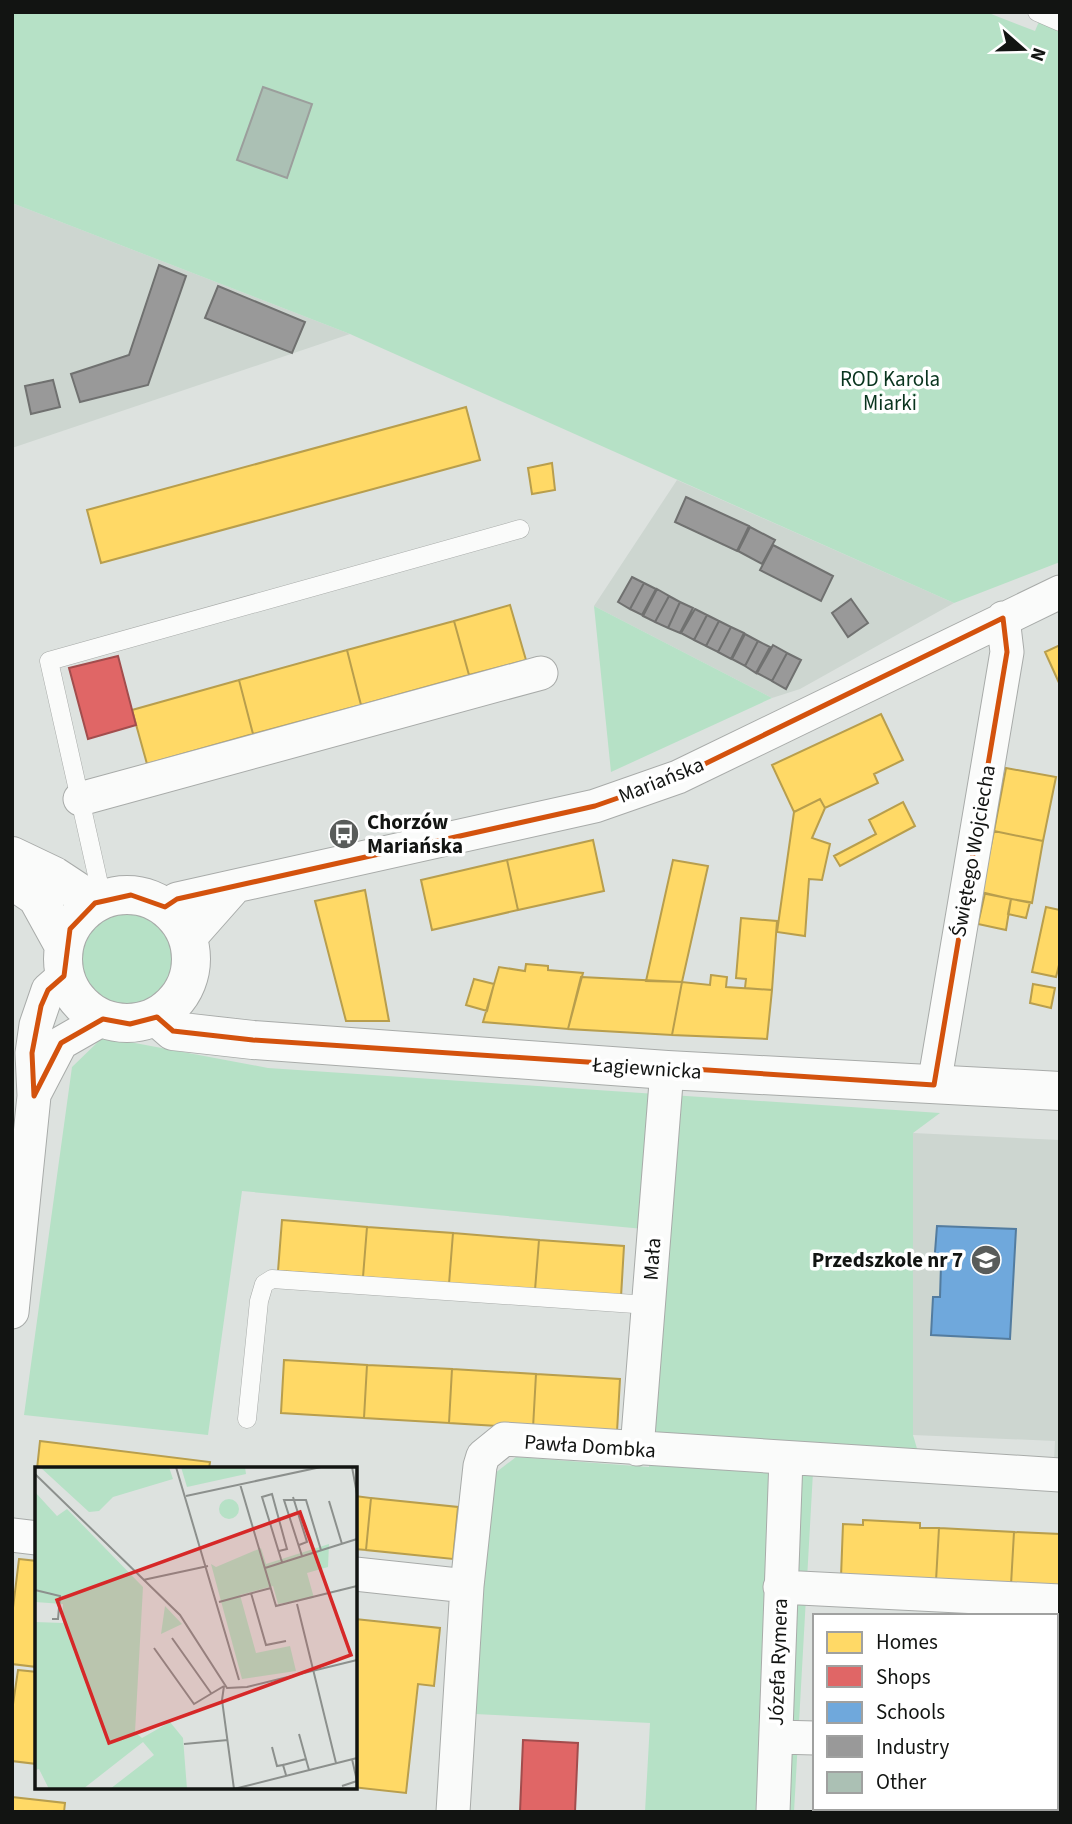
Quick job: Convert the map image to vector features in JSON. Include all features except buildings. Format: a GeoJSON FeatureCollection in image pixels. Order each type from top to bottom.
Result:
{"type":"FeatureCollection","features":[{"type":"Feature","properties":{"kind":"street","name":"Mariańska"},"geometry":{"type":"LineString","coordinates":[[165,907],[177,899],[595,806],[678,777],[1060,592]]}},
{"type":"Feature","properties":{"kind":"street","name":"Świętego Wojciecha"},"geometry":{"type":"LineString","coordinates":[[933,1085],[1007,652],[1003,618]]}},
{"type":"Feature","properties":{"kind":"street"},"geometry":{"type":"LineString","coordinates":[[80,799],[541,673]]}},
{"type":"Feature","properties":{"kind":"street"},"geometry":{"type":"LineString","coordinates":[[12,856],[54,876],[96,903]]}},
{"type":"Feature","properties":{"kind":"street"},"geometry":{"type":"LineString","coordinates":[[12,880],[37,897],[64,961],[72,994],[85,1009],[103,1019],[130,1024],[157,1017],[174,1004],[186,986],[191,963],[188,940],[179,921],[165,907],[148,898],[113,896],[96,903],[70,929],[64,961],[41,1006],[32,1053],[34,1096],[12,1312]]}},
{"type":"Feature","properties":{"kind":"street"},"geometry":{"type":"LineString","coordinates":[[188,940],[234,888]]}},
{"type":"Feature","properties":{"kind":"street"},"geometry":{"type":"LineString","coordinates":[[186,986],[235,1037]]}},
{"type":"Feature","properties":{"kind":"street","name":"Łagiewnicka"},"geometry":{"type":"LineString","coordinates":[[157,1017],[173,1031],[235,1037],[667,1070],[1060,1091]]}},
{"type":"Feature","properties":{"kind":"street"},"geometry":{"type":"LineString","coordinates":[[34,1096],[61,1043],[103,1019]]}},
{"type":"Feature","properties":{"kind":"street","name":"Mała"},"geometry":{"type":"LineString","coordinates":[[638,1449],[667,1070]]}},
{"type":"Feature","properties":{"kind":"street","name":"Pawła Dombka"},"geometry":{"type":"LineString","coordinates":[[453,1812],[467,1586],[480,1466],[492,1447],[504,1439],[1060,1475]]}},
{"type":"Feature","properties":{"kind":"street","name":"Józefa Rymera"},"geometry":{"type":"LineString","coordinates":[[773,1812],[786,1459]]}},
{"type":"Feature","properties":{"kind":"street"},"geometry":{"type":"LineString","coordinates":[[12,1535],[35,1538]]}},
{"type":"Feature","properties":{"kind":"street"},"geometry":{"type":"LineString","coordinates":[[357,1574],[467,1586]]}},
{"type":"Feature","properties":{"kind":"street","name":"Józefa Rymera"},"geometry":{"type":"LineString","coordinates":[[780,1587],[862,1604],[1060,1601]]}},
{"type":"Feature","properties":{"kind":"street","name":"Józefa Rymera"},"geometry":{"type":"LineString","coordinates":[[776,1737],[813,1738]]}},
{"type":"Feature","properties":{"kind":"street"},"geometry":{"type":"LineString","coordinates":[[1016,1810],[1054,1812]]}},
{"type":"Feature","properties":{"kind":"lane"},"geometry":{"type":"LineString","coordinates":[[1037,12],[1060,22]]}},
{"type":"Feature","properties":{"kind":"lane"},"geometry":{"type":"LineString","coordinates":[[96,903],[99,884],[49,661],[520,529]]}},
{"type":"Feature","properties":{"kind":"lane"},"geometry":{"type":"LineString","coordinates":[[247,1419],[259,1301],[264,1284],[272,1279],[649,1305]]}},
{"type":"Feature","properties":{"kind":"highlighted area"},"geometry":{"type":"Polygon","coordinates":[[[1003,618],[1007,652],[934,1085],[253,1040],[173,1031],[157,1017],[130,1024],[103,1019],[61,1043],[34,1096],[32,1053],[41,1006],[48,990],[64,976],[70,929],[95,903],[131,895],[165,907],[177,899],[595,806],[678,777],[1003,618]]]}},
{"type":"Feature","properties":{"kind":"shaded area"},"geometry":{"type":"Polygon","coordinates":[[[12,203],[350,334],[12,448],[12,203]]]}},
{"type":"Feature","properties":{"kind":"shaded area"},"geometry":{"type":"Polygon","coordinates":[[[677,480],[954,603],[800,689],[772,698],[594,606],[677,480]]]}},
{"type":"Feature","properties":{"kind":"shaded area","name":"Przedszkole nr 7"},"geometry":{"type":"Polygon","coordinates":[[[913,1133],[1060,1140],[1060,1461],[1054,1461],[1055,1441],[913,1435],[913,1133]]]}},
{"type":"Feature","properties":{"kind":"green space","name":"ROD Karola Miarki"},"geometry":{"type":"Polygon","coordinates":[[[12,12],[986,12],[1035,31],[1043,12],[1060,12],[1060,562],[954,603],[350,334],[12,203],[12,12]]]}},
{"type":"Feature","properties":{"kind":"green space"},"geometry":{"type":"Polygon","coordinates":[[[594,606],[772,698],[611,772],[594,606]]]}},
{"type":"Feature","properties":{"kind":"green space"},"geometry":{"type":"Polygon","coordinates":[[[129,910],[148,914],[163,925],[174,940],[178,959],[174,978],[163,993],[148,1004],[129,1008],[110,1004],[95,993],[84,978],[80,959],[84,940],[95,925],[110,914],[129,910]]]}},
{"type":"Feature","properties":{"kind":"green space"},"geometry":{"type":"Polygon","coordinates":[[[103,1037],[268,1068],[940,1113],[913,1133],[913,1435],[926,1479],[813,1472],[794,1812],[645,1812],[650,1723],[475,1714],[490,1477],[516,1457],[649,1467],[665,1231],[242,1191],[208,1435],[24,1415],[72,1067],[103,1037]]]}},
{"type":"Feature","properties":{"kind":"place","name":"Chorzów Mariańska"},"geometry":{"type":"Point","coordinates":[344,834]}},
{"type":"Feature","properties":{"kind":"place","name":"Przedszkole nr 7"},"geometry":{"type":"Point","coordinates":[986,1260]}}]}
